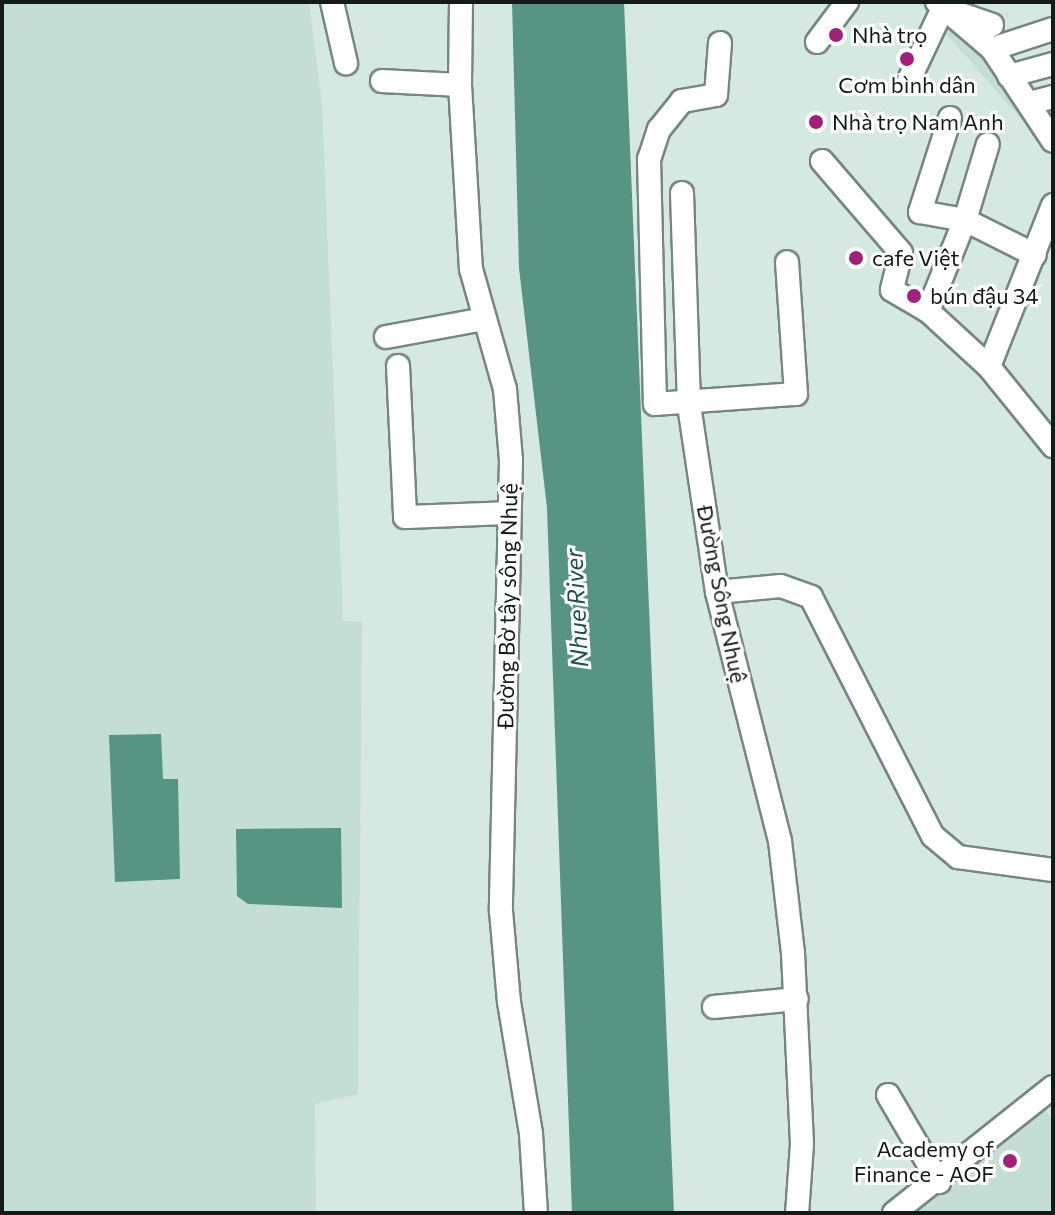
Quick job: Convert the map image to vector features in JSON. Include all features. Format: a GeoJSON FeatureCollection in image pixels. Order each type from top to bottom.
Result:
{"type":"FeatureCollection","features":[{"type":"Feature","properties":{"kind":"street"},"geometry":{"type":"LineString","coordinates":[[332,2],[346,63]]}},
{"type":"Feature","properties":{"kind":"street","name":"Đường Bờ tây sông Nhuệ"},"geometry":{"type":"LineString","coordinates":[[461,2],[460,85],[471,269],[505,389],[508,513],[501,911],[509,1002],[531,1134],[536,1213]]}},
{"type":"Feature","properties":{"kind":"street"},"geometry":{"type":"LineString","coordinates":[[817,42],[847,2]]}},
{"type":"Feature","properties":{"kind":"street"},"geometry":{"type":"LineString","coordinates":[[940,5],[992,25]]}},
{"type":"Feature","properties":{"kind":"street"},"geometry":{"type":"LineString","coordinates":[[940,5],[992,49],[1053,141]]}},
{"type":"Feature","properties":{"kind":"street"},"geometry":{"type":"LineString","coordinates":[[909,80],[940,5]]}},
{"type":"Feature","properties":{"kind":"street"},"geometry":{"type":"LineString","coordinates":[[992,49],[1053,29]]}},
{"type":"Feature","properties":{"kind":"street"},"geometry":{"type":"LineString","coordinates":[[720,43],[716,95],[682,101],[659,129],[649,159],[655,404],[689,405],[796,394],[787,262]]}},
{"type":"Feature","properties":{"kind":"street"},"geometry":{"type":"LineString","coordinates":[[1009,76],[1053,64]]}},
{"type":"Feature","properties":{"kind":"street"},"geometry":{"type":"LineString","coordinates":[[382,81],[460,85]]}},
{"type":"Feature","properties":{"kind":"street"},"geometry":{"type":"LineString","coordinates":[[1030,103],[1053,97]]}},
{"type":"Feature","properties":{"kind":"street"},"geometry":{"type":"LineString","coordinates":[[950,118],[920,212],[965,220],[1035,255]]}},
{"type":"Feature","properties":{"kind":"street"},"geometry":{"type":"LineString","coordinates":[[928,311],[965,220],[988,144]]}},
{"type":"Feature","properties":{"kind":"street"},"geometry":{"type":"LineString","coordinates":[[822,161],[901,253],[892,290],[928,311],[989,367],[1053,446]]}},
{"type":"Feature","properties":{"kind":"street","name":"Đường Sông Nhuệ"},"geometry":{"type":"LineString","coordinates":[[682,193],[689,405],[719,599],[780,841],[797,999],[802,1144],[797,1213]]}},
{"type":"Feature","properties":{"kind":"street"},"geometry":{"type":"LineString","coordinates":[[989,367],[1053,205]]}},
{"type":"Feature","properties":{"kind":"street"},"geometry":{"type":"LineString","coordinates":[[386,337],[484,319]]}},
{"type":"Feature","properties":{"kind":"street"},"geometry":{"type":"LineString","coordinates":[[398,366],[405,517],[508,513]]}},
{"type":"Feature","properties":{"kind":"street"},"geometry":{"type":"LineString","coordinates":[[719,599],[781,586],[811,597],[933,836],[958,857],[1053,870]]}},
{"type":"Feature","properties":{"kind":"street"},"geometry":{"type":"LineString","coordinates":[[714,1007],[797,999]]}},
{"type":"Feature","properties":{"kind":"street"},"geometry":{"type":"LineString","coordinates":[[894,1213],[939,1182],[1053,1087]]}},
{"type":"Feature","properties":{"kind":"street"},"geometry":{"type":"LineString","coordinates":[[888,1095],[939,1182]]}},
{"type":"Feature","properties":{"kind":"shaded area"},"geometry":{"type":"Polygon","coordinates":[[[2,2],[309,2],[322,103],[343,621],[362,622],[358,1094],[315,1104],[316,1213],[2,1213],[2,2]]]}},
{"type":"Feature","properties":{"kind":"shaded area"},"geometry":{"type":"Polygon","coordinates":[[[918,2],[946,2],[1053,125],[1045,146],[918,2]]]}},
{"type":"Feature","properties":{"kind":"shaded area","name":"Academy of Finance - AOF"},"geometry":{"type":"Polygon","coordinates":[[[1040,1101],[1053,1121],[1053,1213],[899,1213],[1040,1101]]]}},
{"type":"Feature","properties":{"kind":"water","name":"Nhue River"},"geometry":{"type":"Polygon","coordinates":[[[512,2],[624,2],[674,1213],[572,1213],[547,508],[519,268],[512,2]]]}},
{"type":"Feature","properties":{"kind":"water"},"geometry":{"type":"Polygon","coordinates":[[[161,734],[163,779],[178,779],[180,879],[115,882],[109,735],[161,734]]]}},
{"type":"Feature","properties":{"kind":"water"},"geometry":{"type":"Polygon","coordinates":[[[341,828],[342,908],[248,904],[237,896],[236,829],[341,828]]]}},
{"type":"Feature","properties":{"kind":"place","name":"Nhà trọ"},"geometry":{"type":"Point","coordinates":[836,35]}},
{"type":"Feature","properties":{"kind":"place","name":"Cơm bình dân"},"geometry":{"type":"Point","coordinates":[907,59]}},
{"type":"Feature","properties":{"kind":"place","name":"Nhà trọ Nam Anh"},"geometry":{"type":"Point","coordinates":[816,122]}},
{"type":"Feature","properties":{"kind":"place","name":"cafe Việt"},"geometry":{"type":"Point","coordinates":[856,258]}},
{"type":"Feature","properties":{"kind":"place","name":"bún đậu 34"},"geometry":{"type":"Point","coordinates":[914,296]}},
{"type":"Feature","properties":{"kind":"place","name":"Academy of Finance - AOF"},"geometry":{"type":"Point","coordinates":[1010,1161]}}]}
